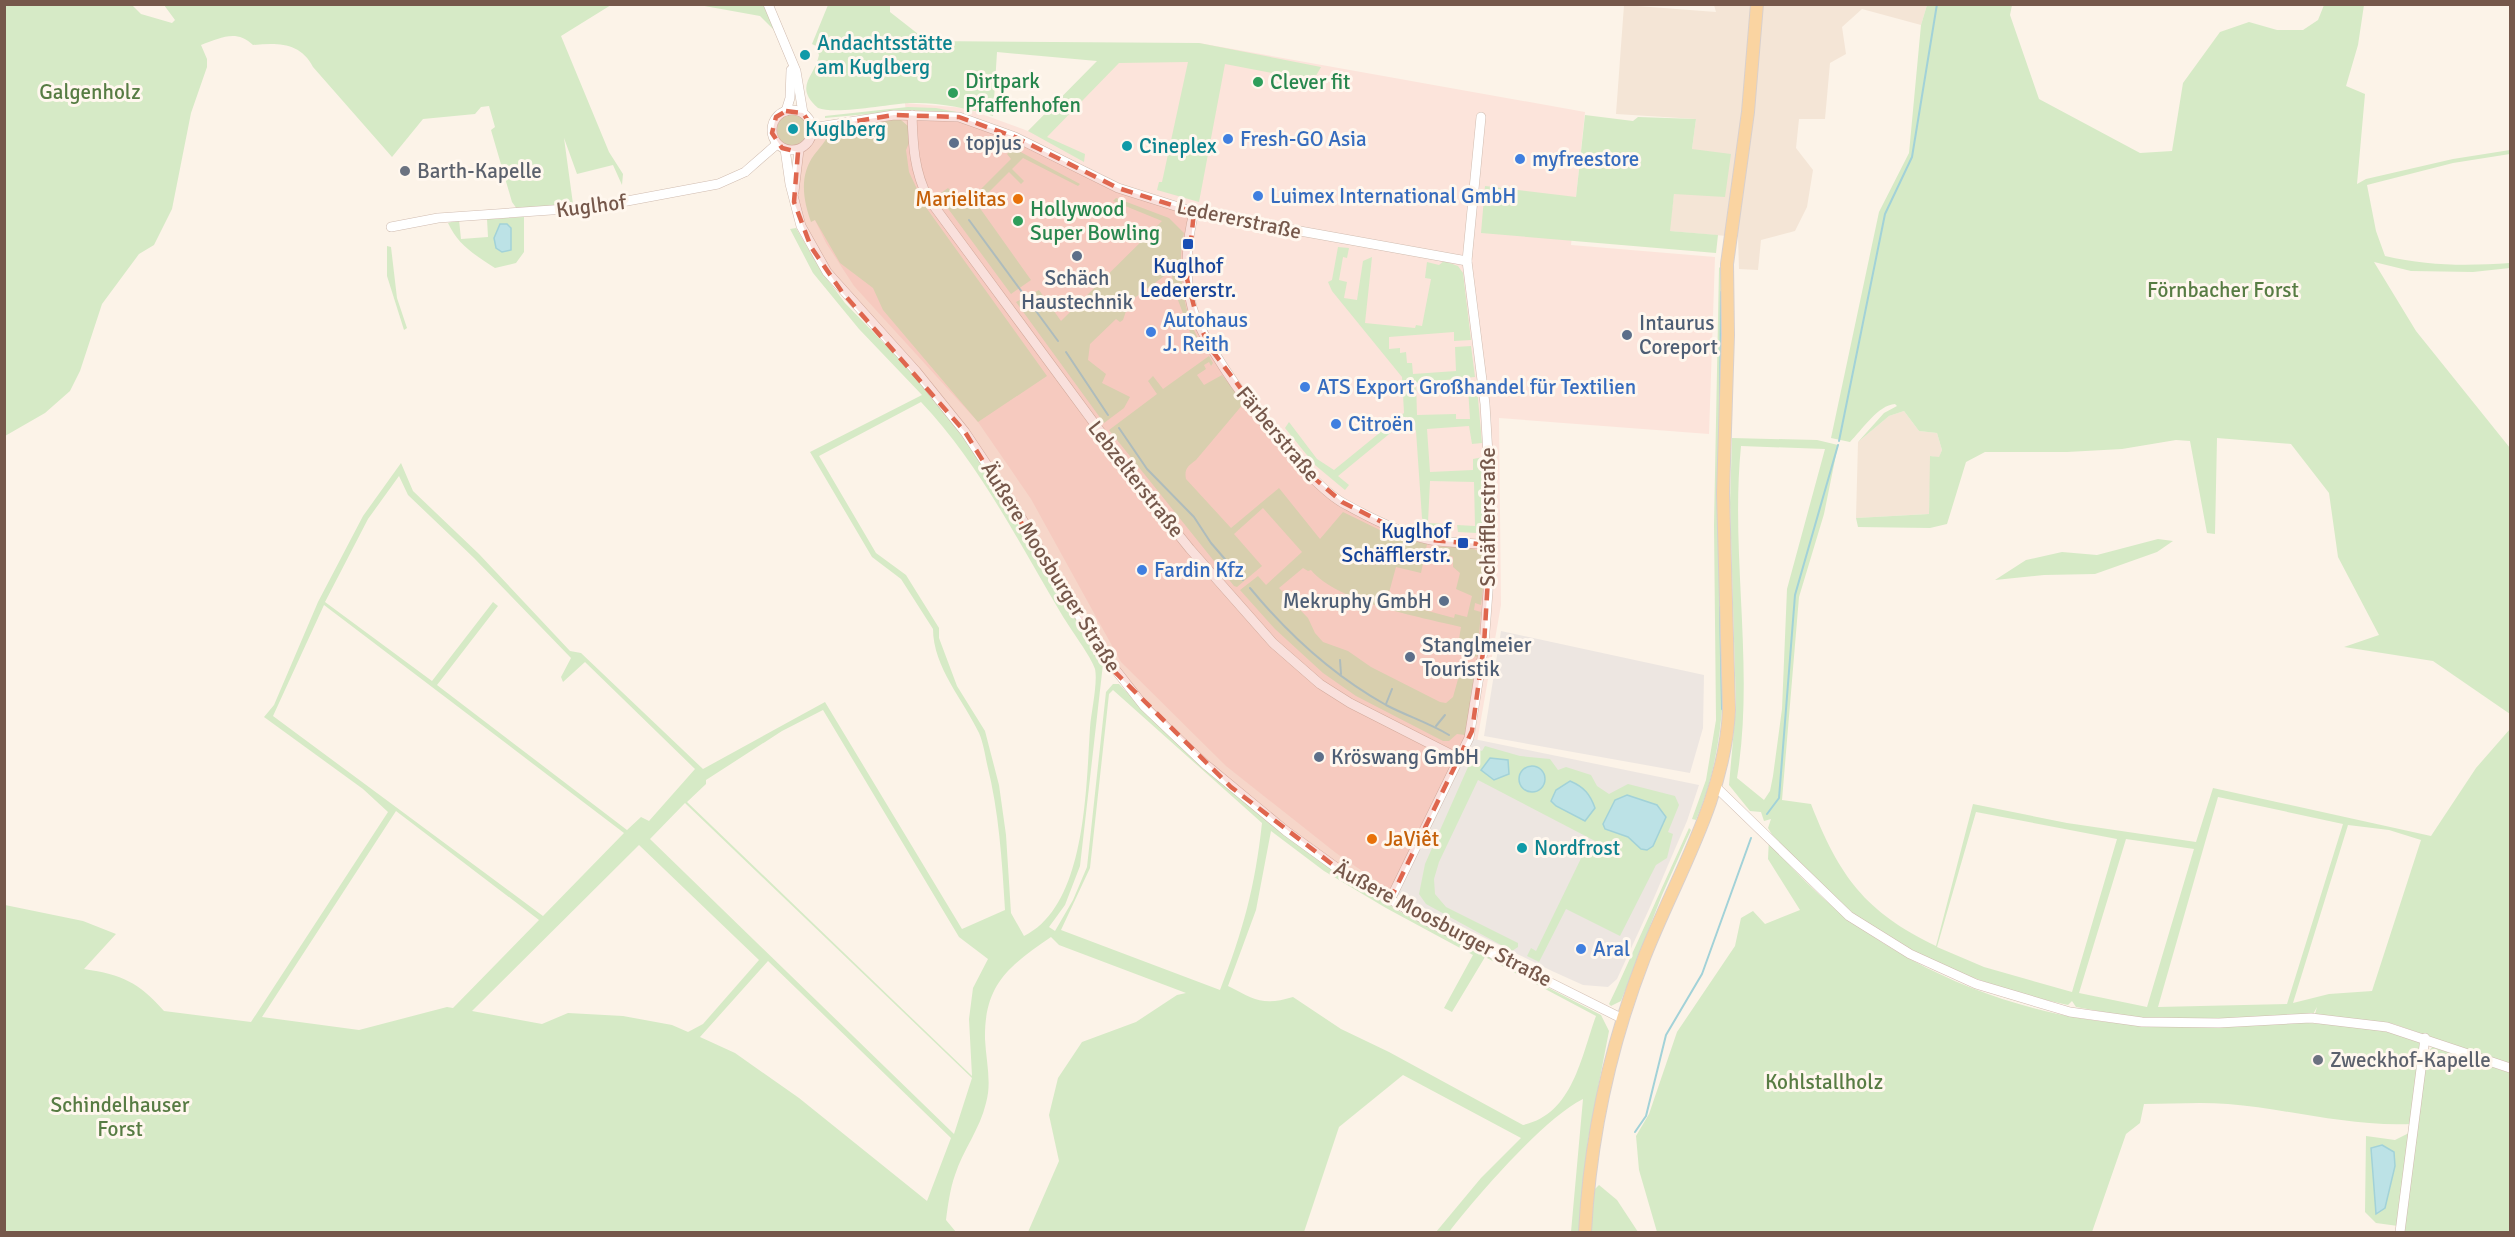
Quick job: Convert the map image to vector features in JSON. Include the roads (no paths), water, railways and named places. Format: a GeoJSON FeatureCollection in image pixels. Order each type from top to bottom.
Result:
{"type":"FeatureCollection","features":[{"type":"Feature","properties":{"kind":"main road"},"geometry":{"type":"LineString","coordinates":[[1585,1233],[1596,1135],[1611,1058],[1666,903],[1717,788],[1727,743],[1729,710],[1724,493],[1728,335],[1734,277],[1734,208],[1748,112],[1757,4]]}},
{"type":"Feature","properties":{"kind":"street","name":"Äußere Moosburger Straße"},"geometry":{"type":"LineString","coordinates":[[768,4],[792,58],[803,113],[812,128],[810,141],[799,150],[793,197]]}},
{"type":"Feature","properties":{"kind":"street","name":"Äußere Moosburger Straße"},"geometry":{"type":"LineString","coordinates":[[792,58],[790,98],[786,111],[777,117],[772,128],[781,146],[801,226],[827,272],[930,387],[965,432],[1016,507],[1097,646],[1128,688],[1205,764],[1277,824],[1337,868],[1390,900],[1623,1019]]}},
{"type":"Feature","properties":{"kind":"street"},"geometry":{"type":"LineString","coordinates":[[786,111],[803,113]]}},
{"type":"Feature","properties":{"kind":"street","name":"Ledererstraße"},"geometry":{"type":"LineString","coordinates":[[812,128],[912,115],[959,117],[1015,137],[1106,183],[1194,212],[1467,261]]}},
{"type":"Feature","properties":{"kind":"street","name":"Lebzelterstraße"},"geometry":{"type":"LineString","coordinates":[[912,115],[915,161],[928,198],[1099,432],[1190,549],[1273,643],[1320,684],[1383,722],[1460,759]]}},
{"type":"Feature","properties":{"kind":"street","name":"Schäfflerstraße"},"geometry":{"type":"LineString","coordinates":[[1390,900],[1472,731],[1487,618],[1490,545],[1486,421],[1467,261],[1481,117]]}},
{"type":"Feature","properties":{"kind":"street"},"geometry":{"type":"LineString","coordinates":[[781,146],[799,150]]}},
{"type":"Feature","properties":{"kind":"street","name":"Kuglhof"},"geometry":{"type":"LineString","coordinates":[[391,227],[438,218],[595,207],[718,184],[740,175],[781,146]]}},
{"type":"Feature","properties":{"kind":"street","name":"Färberstraße"},"geometry":{"type":"LineString","coordinates":[[1194,212],[1188,243],[1187,279],[1192,307],[1202,333],[1250,402],[1308,474],[1342,502],[1403,531],[1431,540],[1490,545]]}},
{"type":"Feature","properties":{"kind":"street"},"geometry":{"type":"LineString","coordinates":[[1717,788],[1735,802],[1832,901],[1867,929],[1917,958],[1976,984],[2070,1012],[2142,1022],[2219,1023],[2311,1018],[2387,1027],[2511,1068]]}},
{"type":"Feature","properties":{"kind":"street"},"geometry":{"type":"LineString","coordinates":[[2400,1233],[2425,1038]]}},
{"type":"Feature","properties":{"kind":"water"},"geometry":{"type":"Polygon","coordinates":[[[500,224],[507,224],[511,228],[511,250],[502,252],[496,248],[494,238],[500,224]]]}},
{"type":"Feature","properties":{"kind":"water"},"geometry":{"type":"Polygon","coordinates":[[[1490,758],[1508,760],[1509,774],[1494,780],[1481,770],[1490,758]]]}},
{"type":"Feature","properties":{"kind":"water"},"geometry":{"type":"Polygon","coordinates":[[[1532,766],[1541,770],[1545,779],[1541,788],[1532,792],[1523,788],[1519,779],[1523,770],[1532,766]]]}},
{"type":"Feature","properties":{"kind":"water"},"geometry":{"type":"Polygon","coordinates":[[[1570,781],[1586,792],[1595,808],[1585,821],[1551,801],[1556,790],[1570,781]]]}},
{"type":"Feature","properties":{"kind":"water"},"geometry":{"type":"Polygon","coordinates":[[[1627,795],[1657,805],[1666,817],[1653,846],[1647,850],[1641,849],[1628,837],[1605,829],[1603,824],[1615,800],[1627,795]]]}},
{"type":"Feature","properties":{"kind":"water"},"geometry":{"type":"Polygon","coordinates":[[[2382,1145],[2394,1152],[2395,1166],[2385,1208],[2376,1214],[2371,1148],[2382,1145]]]}},
{"type":"Feature","properties":{"kind":"waterway"},"geometry":{"type":"LineString","coordinates":[[1839,441],[1885,214],[1912,157],[1937,4]]}},
{"type":"Feature","properties":{"kind":"waterway"},"geometry":{"type":"LineString","coordinates":[[969,220],[1058,341]]}},
{"type":"Feature","properties":{"kind":"waterway"},"geometry":{"type":"LineString","coordinates":[[1720,412],[1721,292]]}},
{"type":"Feature","properties":{"kind":"waterway"},"geometry":{"type":"LineString","coordinates":[[1066,352],[1108,415]]}},
{"type":"Feature","properties":{"kind":"waterway"},"geometry":{"type":"LineString","coordinates":[[1119,428],[1147,469],[1194,517],[1211,543],[1243,580]]}},
{"type":"Feature","properties":{"kind":"waterway"},"geometry":{"type":"LineString","coordinates":[[1767,814],[1779,798],[1795,595],[1838,445]]}},
{"type":"Feature","properties":{"kind":"waterway"},"geometry":{"type":"LineString","coordinates":[[1250,588],[1296,638],[1348,681],[1386,705],[1449,735]]}},
{"type":"Feature","properties":{"kind":"waterway"},"geometry":{"type":"LineString","coordinates":[[1720,607],[1722,709]]}},
{"type":"Feature","properties":{"kind":"waterway"},"geometry":{"type":"LineString","coordinates":[[1340,660],[1341,674]]}},
{"type":"Feature","properties":{"kind":"waterway"},"geometry":{"type":"LineString","coordinates":[[1386,704],[1392,689]]}},
{"type":"Feature","properties":{"kind":"waterway"},"geometry":{"type":"LineString","coordinates":[[1436,726],[1445,715]]}},
{"type":"Feature","properties":{"kind":"waterway"},"geometry":{"type":"LineString","coordinates":[[1635,1132],[1646,1116],[1666,1035],[1702,974],[1751,838]]}},
{"type":"Feature","properties":{"kind":"place","name":"Andachtsstätte am Kuglberg"},"geometry":{"type":"Point","coordinates":[805,55]}},
{"type":"Feature","properties":{"kind":"place","name":"Clever fit"},"geometry":{"type":"Point","coordinates":[1258,82]}},
{"type":"Feature","properties":{"kind":"place","name":"Dirtpark Pfaffenhofen"},"geometry":{"type":"Point","coordinates":[953,93]}},
{"type":"Feature","properties":{"kind":"place","name":"Kuglberg"},"geometry":{"type":"Point","coordinates":[793,129]}},
{"type":"Feature","properties":{"kind":"place","name":"Fresh-GO Asia"},"geometry":{"type":"Point","coordinates":[1228,139]}},
{"type":"Feature","properties":{"kind":"place","name":"topjus"},"geometry":{"type":"Point","coordinates":[954,143]}},
{"type":"Feature","properties":{"kind":"place","name":"Cineplex"},"geometry":{"type":"Point","coordinates":[1127,146]}},
{"type":"Feature","properties":{"kind":"place","name":"myfreestore"},"geometry":{"type":"Point","coordinates":[1520,159]}},
{"type":"Feature","properties":{"kind":"place","name":"Barth-Kapelle"},"geometry":{"type":"Point","coordinates":[405,171]}},
{"type":"Feature","properties":{"kind":"place","name":"Luimex International GmbH"},"geometry":{"type":"Point","coordinates":[1258,196]}},
{"type":"Feature","properties":{"kind":"place","name":"Marielitas"},"geometry":{"type":"Point","coordinates":[1018,199]}},
{"type":"Feature","properties":{"kind":"place","name":"Hollywood Super Bowling"},"geometry":{"type":"Point","coordinates":[1018,221]}},
{"type":"Feature","properties":{"kind":"place","name":"Kuglhof Ledererstr."},"geometry":{"type":"Point","coordinates":[1188,244]}},
{"type":"Feature","properties":{"kind":"place","name":"Schäch Haustechnik"},"geometry":{"type":"Point","coordinates":[1077,256]}},
{"type":"Feature","properties":{"kind":"place","name":"Autohaus J. Reith"},"geometry":{"type":"Point","coordinates":[1151,332]}},
{"type":"Feature","properties":{"kind":"place","name":"Intaurus Coreport"},"geometry":{"type":"Point","coordinates":[1627,335]}},
{"type":"Feature","properties":{"kind":"place","name":"ATS Export Großhandel für Textilien"},"geometry":{"type":"Point","coordinates":[1305,387]}},
{"type":"Feature","properties":{"kind":"place","name":"Citroën"},"geometry":{"type":"Point","coordinates":[1336,424]}},
{"type":"Feature","properties":{"kind":"place","name":"Kuglhof Schäfflerstr."},"geometry":{"type":"Point","coordinates":[1463,543]}},
{"type":"Feature","properties":{"kind":"place","name":"Fardin Kfz"},"geometry":{"type":"Point","coordinates":[1142,570]}},
{"type":"Feature","properties":{"kind":"place","name":"Mekruphy GmbH"},"geometry":{"type":"Point","coordinates":[1444,601]}},
{"type":"Feature","properties":{"kind":"place","name":"Stanglmeier Touristik"},"geometry":{"type":"Point","coordinates":[1410,657]}},
{"type":"Feature","properties":{"kind":"place","name":"Kröswang GmbH"},"geometry":{"type":"Point","coordinates":[1319,757]}},
{"type":"Feature","properties":{"kind":"place","name":"JaViêt"},"geometry":{"type":"Point","coordinates":[1372,839]}},
{"type":"Feature","properties":{"kind":"place","name":"Nordfrost"},"geometry":{"type":"Point","coordinates":[1522,848]}},
{"type":"Feature","properties":{"kind":"place","name":"Aral"},"geometry":{"type":"Point","coordinates":[1581,949]}},
{"type":"Feature","properties":{"kind":"place","name":"Zweckhof-Kapelle"},"geometry":{"type":"Point","coordinates":[2318,1060]}},
{"type":"Feature","properties":{"kind":"park label","name":"Galgenholz"},"geometry":{"type":"Point","coordinates":[90,92]}},
{"type":"Feature","properties":{"kind":"park label","name":"Förnbacher Forst"},"geometry":{"type":"Point","coordinates":[2223,290]}},
{"type":"Feature","properties":{"kind":"park label","name":"Kohlstallholz"},"geometry":{"type":"Point","coordinates":[1824,1082]}},
{"type":"Feature","properties":{"kind":"park label","name":"Schindelhauser Forst"},"geometry":{"type":"Point","coordinates":[120,1117]}}]}
